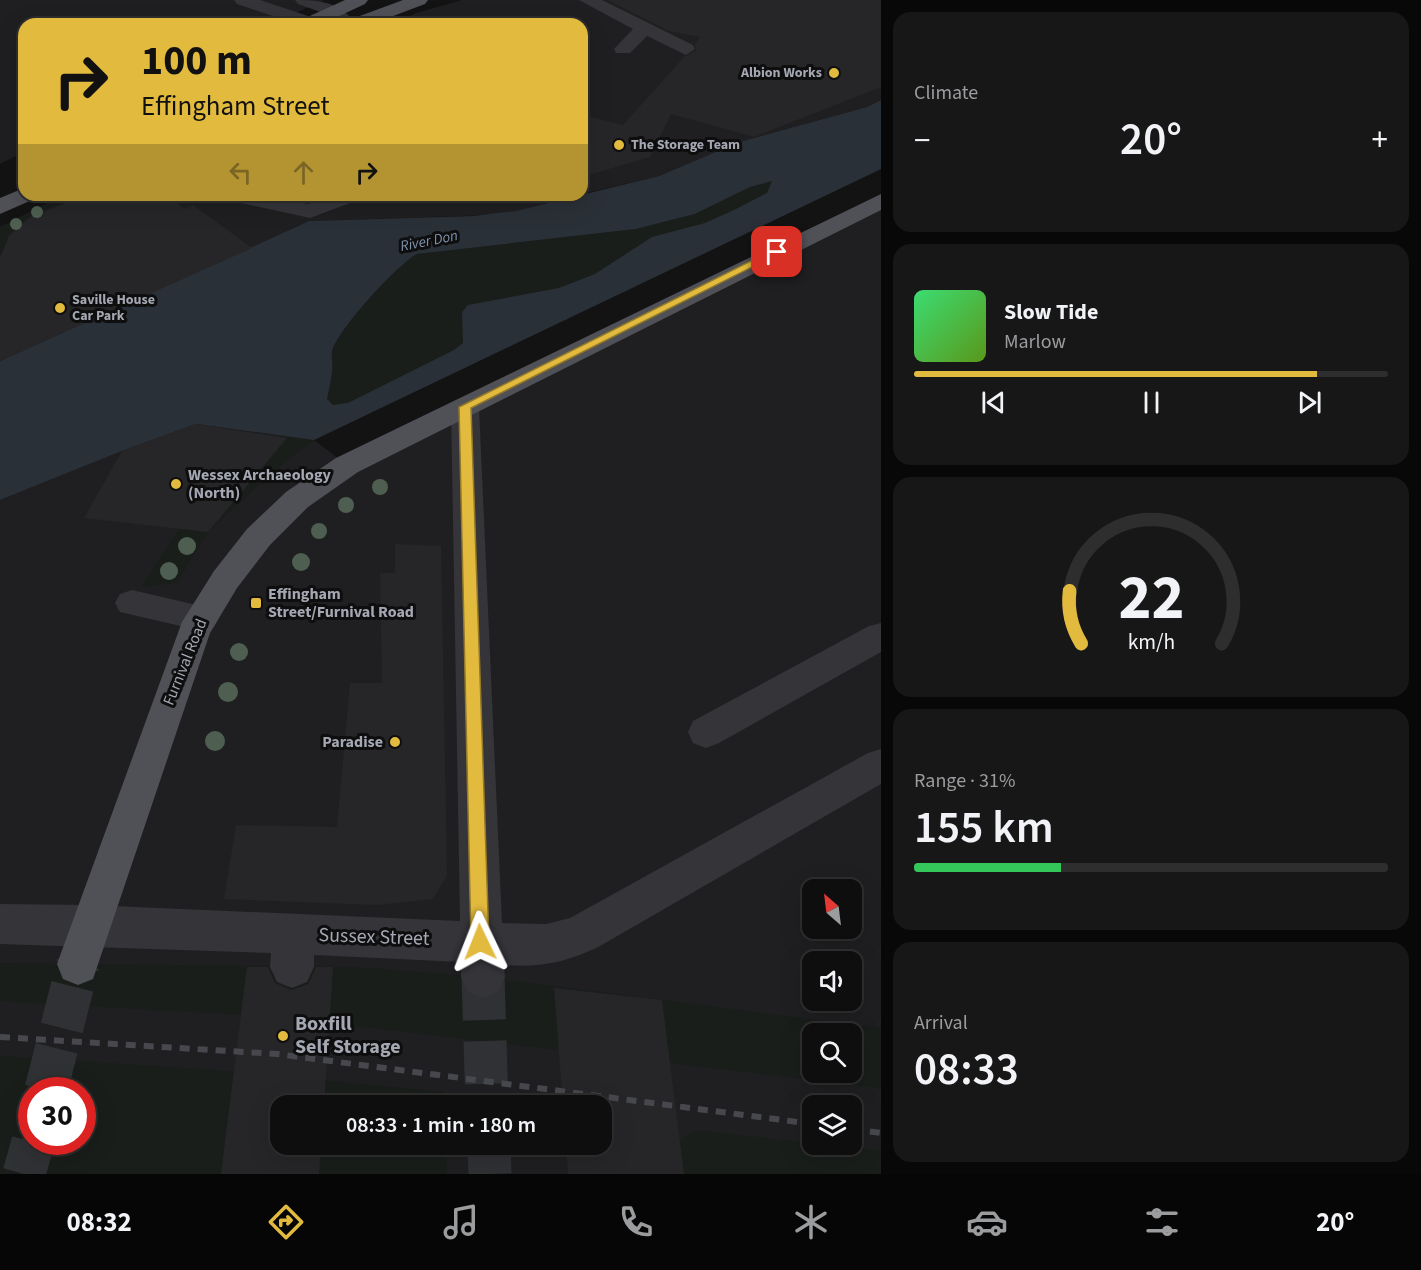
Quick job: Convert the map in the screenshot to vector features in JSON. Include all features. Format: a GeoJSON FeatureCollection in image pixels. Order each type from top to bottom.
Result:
{"type":"FeatureCollection","features":[{"type":"Feature","properties":{"kind":"main road"},"geometry":{"type":"LineString","coordinates":[[341,17],[359,0]]}},
{"type":"Feature","properties":{"kind":"main road"},"geometry":{"type":"LineString","coordinates":[[372,18],[419,0]]}},
{"type":"Feature","properties":{"kind":"main road"},"geometry":{"type":"LineString","coordinates":[[0,187],[18,178]]}},
{"type":"Feature","properties":{"kind":"main road"},"geometry":{"type":"LineString","coordinates":[[0,207],[18,198]]}},
{"type":"Feature","properties":{"kind":"main road","name":"Furnival Road"},"geometry":{"type":"LineString","coordinates":[[78,964],[194,631],[223,581],[249,546],[299,496],[347,465],[881,201]]}},
{"type":"Feature","properties":{"kind":"street"},"geometry":{"type":"LineString","coordinates":[[243,0],[293,18]]}},
{"type":"Feature","properties":{"kind":"street"},"geometry":{"type":"LineString","coordinates":[[304,0],[341,17]]}},
{"type":"Feature","properties":{"kind":"street"},"geometry":{"type":"LineString","coordinates":[[588,0],[686,49]]}},
{"type":"Feature","properties":{"kind":"street"},"geometry":{"type":"LineString","coordinates":[[623,49],[645,28]]}},
{"type":"Feature","properties":{"kind":"street"},"geometry":{"type":"LineString","coordinates":[[264,201],[310,211],[335,201]]}},
{"type":"Feature","properties":{"kind":"street"},"geometry":{"type":"LineString","coordinates":[[465,407],[481,959]]}},
{"type":"Feature","properties":{"kind":"street"},"geometry":{"type":"LineString","coordinates":[[132,603],[202,618]]}},
{"type":"Feature","properties":{"kind":"street"},"geometry":{"type":"LineString","coordinates":[[706,732],[881,636]]}},
{"type":"Feature","properties":{"kind":"street","name":"Sussex Street"},"geometry":{"type":"LineString","coordinates":[[0,924],[90,925],[293,950],[481,959],[572,939],[880,769]]}},
{"type":"Feature","properties":{"kind":"shaded area"},"geometry":{"type":"Polygon","coordinates":[[[0,0],[324,0],[285,18],[18,18],[18,155],[0,164],[0,0]]]}},
{"type":"Feature","properties":{"kind":"shaded area"},"geometry":{"type":"Polygon","coordinates":[[[462,0],[881,0],[881,100],[867,107],[739,142],[659,176],[588,193],[588,18],[405,18],[462,0]]]}},
{"type":"Feature","properties":{"kind":"shaded area"},"geometry":{"type":"Polygon","coordinates":[[[879,170],[314,440],[283,463],[208,532],[332,371],[331,359],[336,342],[356,314],[396,270],[417,254],[636,229],[695,214],[750,187],[772,180],[879,170]]]}},
{"type":"Feature","properties":{"kind":"shaded area","name":"Saville House Car Park"},"geometry":{"type":"Polygon","coordinates":[[[51,201],[554,201],[491,215],[309,221],[0,361],[0,227],[51,201]]]}},
{"type":"Feature","properties":{"kind":"shaded area"},"geometry":{"type":"Polygon","coordinates":[[[51,201],[69,201],[44,210],[24,221],[9,236],[11,249],[0,254],[0,227],[51,201]]]}},
{"type":"Feature","properties":{"kind":"shaded area"},"geometry":{"type":"Polygon","coordinates":[[[881,201],[881,1174],[0,1174],[0,500],[196,424],[314,440],[347,465],[881,201]]]}},
{"type":"Feature","properties":{"kind":"shaded area"},"geometry":{"type":"Polygon","coordinates":[[[179,529],[208,532],[177,583],[141,587],[179,529]]]}},
{"type":"Feature","properties":{"kind":"shaded area"},"geometry":{"type":"Polygon","coordinates":[[[0,963],[356,967],[483,977],[842,1023],[802,1023],[802,1079],[278,1017],[0,1001],[0,963]]]}},
{"type":"Feature","properties":{"kind":"shaded area"},"geometry":{"type":"Polygon","coordinates":[[[862,1026],[881,1028],[881,1088],[839,1083],[862,1083],[862,1026]]]}},
{"type":"Feature","properties":{"kind":"shaded area"},"geometry":{"type":"Polygon","coordinates":[[[0,1056],[202,1069],[445,1092],[445,1095],[270,1095],[270,1155],[446,1155],[447,1174],[0,1174],[0,1056]]]}},
{"type":"Feature","properties":{"kind":"shaded area"},"geometry":{"type":"Polygon","coordinates":[[[695,1130],[802,1142],[802,1155],[862,1155],[862,1149],[881,1151],[881,1174],[648,1174],[651,1166],[695,1130]]]}},
{"type":"Feature","properties":{"kind":"water","name":"River Don"},"geometry":{"type":"Polygon","coordinates":[[[881,100],[881,169],[314,440],[196,424],[0,500],[0,361],[309,221],[473,216],[515,211],[556,201],[588,201],[588,193],[659,176],[739,142],[867,107],[881,100]],[[772,181],[750,187],[695,214],[636,229],[417,254],[396,271],[344,329],[332,352],[331,381],[327,399],[333,405],[348,403],[454,350],[463,343],[462,312],[468,305],[559,288],[595,274],[652,237],[705,223],[767,193],[772,181]]]}},
{"type":"Feature","properties":{"kind":"building","name":"Albion Works"},"geometry":{"type":"Polygon","coordinates":[[[607,0],[881,0],[881,87],[754,137],[671,114],[650,157],[588,175],[588,116],[623,125],[684,57],[696,51],[695,44],[700,37],[669,31],[607,0]]]}},
{"type":"Feature","properties":{"kind":"building","name":"Saville House Car Park"},"geometry":{"type":"Polygon","coordinates":[[[71,201],[174,201],[185,209],[193,205],[252,248],[0,361],[0,258],[9,236],[31,217],[71,201]]]}},
{"type":"Feature","properties":{"kind":"building","name":"Wessex Archaeology (North)"},"geometry":{"type":"Polygon","coordinates":[[[196,424],[287,438],[208,532],[84,518],[122,451],[196,424]]]}},
{"type":"Feature","properties":{"kind":"building","name":"Paradise"},"geometry":{"type":"Polygon","coordinates":[[[395,544],[441,546],[447,875],[433,899],[376,905],[224,899],[236,825],[337,827],[350,683],[382,683],[380,573],[395,573],[395,544]]]}},
{"type":"Feature","properties":{"kind":"building","name":"Boxfill Self Storage"},"geometry":{"type":"Polygon","coordinates":[[[247,967],[268,967],[275,983],[291,990],[308,984],[316,967],[333,967],[325,1095],[270,1095],[270,1155],[320,1155],[319,1174],[221,1174],[247,967]]]}},
{"type":"Feature","properties":{"kind":"building"},"geometry":{"type":"Polygon","coordinates":[[[554,988],[662,1000],[684,1174],[568,1174],[567,1155],[612,1155],[612,1095],[562,1095],[554,988]]]}},
{"type":"Feature","properties":{"kind":"tunnel"},"geometry":{"type":"LineString","coordinates":[[49,1077],[78,964]]}},
{"type":"Feature","properties":{"kind":"tunnel"},"geometry":{"type":"LineString","coordinates":[[483,977],[487,1095]]}},
{"type":"Feature","properties":{"kind":"tunnel"},"geometry":{"type":"LineString","coordinates":[[24,1174],[29,1155]]}},
{"type":"Feature","properties":{"kind":"tunnel"},"geometry":{"type":"LineString","coordinates":[[489,1155],[490,1174]]}},
{"type":"Feature","properties":{"kind":"railway"},"geometry":{"type":"LineString","coordinates":[[0,1037],[277,1054],[802,1123]]}},
{"type":"Feature","properties":{"kind":"railway"},"geometry":{"type":"LineString","coordinates":[[862,1130],[881,1133]]}},
{"type":"Feature","properties":{"kind":"place","name":"Albion Works"},"geometry":{"type":"Point","coordinates":[834,73]}},
{"type":"Feature","properties":{"kind":"place","name":"The Storage Team"},"geometry":{"type":"Point","coordinates":[619,145]}},
{"type":"Feature","properties":{"kind":"place","name":"Saville House Car Park"},"geometry":{"type":"Point","coordinates":[60,308]}},
{"type":"Feature","properties":{"kind":"place","name":"Wessex Archaeology (North)"},"geometry":{"type":"Point","coordinates":[176,484]}},
{"type":"Feature","properties":{"kind":"place","name":"Effingham Street/Furnival Road"},"geometry":{"type":"Point","coordinates":[256,603]}},
{"type":"Feature","properties":{"kind":"place","name":"Paradise"},"geometry":{"type":"Point","coordinates":[395,742]}},
{"type":"Feature","properties":{"kind":"place","name":"Boxfill Self Storage"},"geometry":{"type":"Point","coordinates":[283,1036]}},
{"type":"Feature","properties":{"kind":"route"},"geometry":{"type":"LineString","coordinates":[[480,942],[465,407],[777,252]]}}]}
